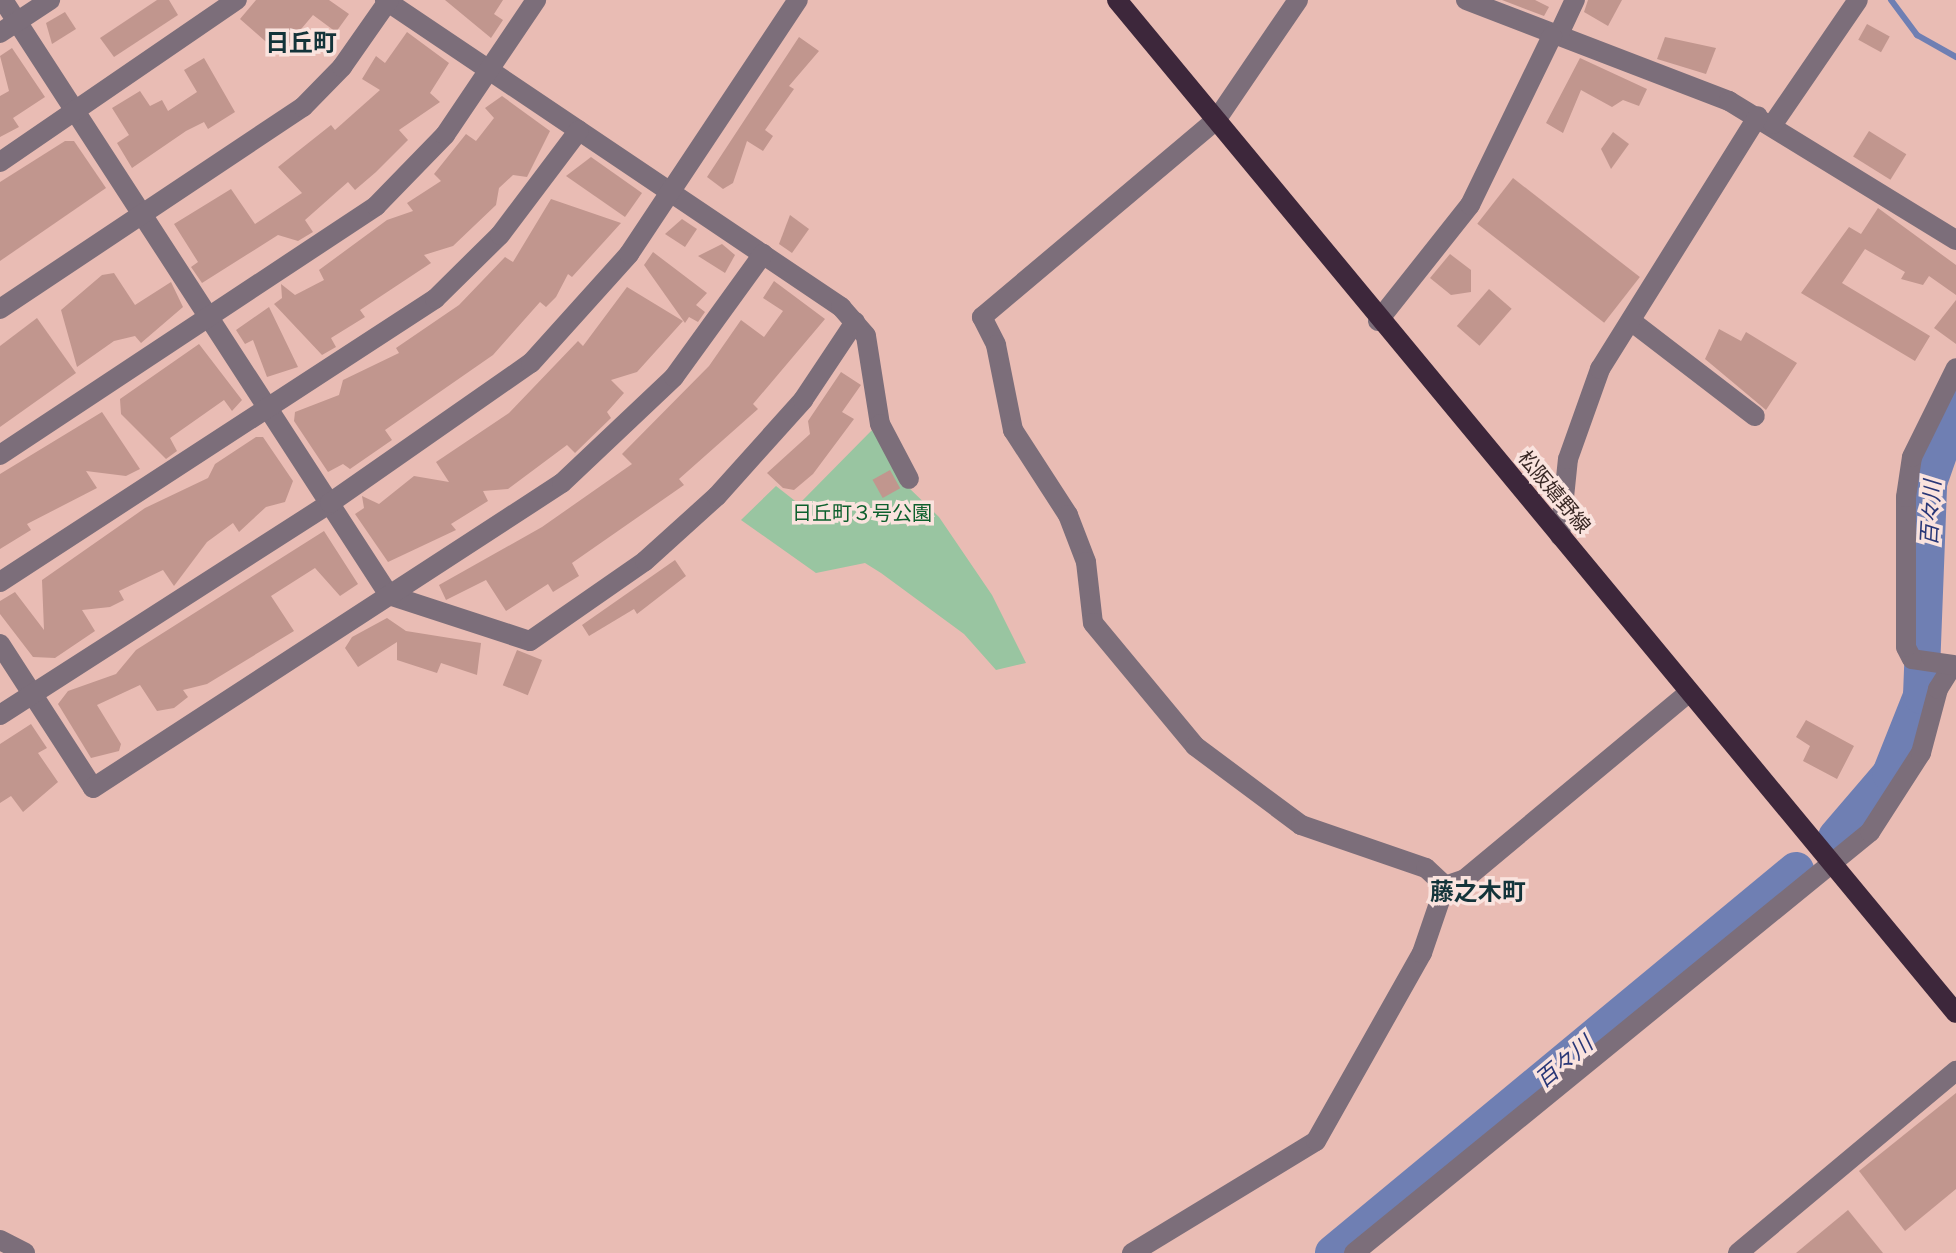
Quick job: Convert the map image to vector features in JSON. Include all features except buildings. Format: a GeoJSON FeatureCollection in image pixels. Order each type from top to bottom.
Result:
{"type":"FeatureCollection","features":[{"type":"Feature","properties":{"kind":"main road","name":"松阪嬉野線"},"geometry":{"type":"LineString","coordinates":[[1117,0],[1378,321],[1956,1013]]}},
{"type":"Feature","properties":{"kind":"street"},"geometry":{"type":"LineString","coordinates":[[3,0],[8,28],[77,113],[389,595],[530,641],[645,561],[717,496],[803,400],[855,322]]}},
{"type":"Feature","properties":{"kind":"street"},"geometry":{"type":"LineString","coordinates":[[8,28],[50,0]]}},
{"type":"Feature","properties":{"kind":"street"},"geometry":{"type":"LineString","coordinates":[[0,162],[77,113],[237,0]]}},
{"type":"Feature","properties":{"kind":"street"},"geometry":{"type":"LineString","coordinates":[[0,455],[212,320],[386,197],[433,150],[536,0]]}},
{"type":"Feature","properties":{"kind":"street"},"geometry":{"type":"LineString","coordinates":[[0,715],[330,503],[531,363],[604,286],[798,0]]}},
{"type":"Feature","properties":{"kind":"street"},"geometry":{"type":"LineString","coordinates":[[1298,0],[1216,120],[982,317],[996,345],[1013,430],[1068,515],[1086,562],[1093,623],[1195,746],[1301,825],[1426,868],[1445,886]]}},
{"type":"Feature","properties":{"kind":"street"},"geometry":{"type":"LineString","coordinates":[[1466,0],[1766,120],[1956,240]]}},
{"type":"Feature","properties":{"kind":"street"},"geometry":{"type":"LineString","coordinates":[[1378,321],[1470,205],[1575,0]]}},
{"type":"Feature","properties":{"kind":"street"},"geometry":{"type":"LineString","coordinates":[[1560,536],[1568,459],[1596,377],[1766,120],[1858,0]]}},
{"type":"Feature","properties":{"kind":"street"},"geometry":{"type":"LineString","coordinates":[[0,309],[303,107],[342,67],[387,1],[763,254],[855,322],[866,336],[880,424],[909,479]]}},
{"type":"Feature","properties":{"kind":"street"},"geometry":{"type":"LineString","coordinates":[[0,582],[268,410],[454,283],[539,188],[579,130]]}},
{"type":"Feature","properties":{"kind":"street"},"geometry":{"type":"LineString","coordinates":[[0,644],[93,788],[562,483],[604,447],[691,357],[763,254]]}},
{"type":"Feature","properties":{"kind":"street"},"geometry":{"type":"LineString","coordinates":[[1631,321],[1755,416]]}},
{"type":"Feature","properties":{"kind":"street"},"geometry":{"type":"LineString","coordinates":[[1354,1253],[1870,832],[1921,753],[1938,689],[1949,664],[1915,659],[1906,647],[1912,457],[1956,368]]}},
{"type":"Feature","properties":{"kind":"street"},"geometry":{"type":"LineString","coordinates":[[1445,886],[1465,879],[1688,693]]}},
{"type":"Feature","properties":{"kind":"street"},"geometry":{"type":"LineString","coordinates":[[1132,1253],[1316,1141],[1422,953],[1445,886]]}},
{"type":"Feature","properties":{"kind":"street"},"geometry":{"type":"LineString","coordinates":[[1738,1253],[1956,1071]]}},
{"type":"Feature","properties":{"kind":"street"},"geometry":{"type":"LineString","coordinates":[[0,1240],[25,1253]]}},
{"type":"Feature","properties":{"kind":"green space","name":"日丘町３号公園"},"geometry":{"type":"Polygon","coordinates":[[[873,429],[907,486],[939,517],[992,595],[1026,663],[996,670],[964,634],[865,563],[816,573],[741,520],[776,486],[799,504],[873,429]]]}},
{"type":"Feature","properties":{"kind":"waterway"},"geometry":{"type":"LineString","coordinates":[[1891,0],[1917,35],[1956,57]]}},
{"type":"Feature","properties":{"kind":"waterway","name":"百々川"},"geometry":{"type":"LineString","coordinates":[[1836,837],[1890,774],[1921,696],[1929,483],[1956,406]]}},
{"type":"Feature","properties":{"kind":"waterway","name":"百々川"},"geometry":{"type":"LineString","coordinates":[[1333,1253],[1796,870]]}},
{"type":"Feature","properties":{"kind":"district","name":"日丘町"},"geometry":{"type":"Point","coordinates":[301,43]}},
{"type":"Feature","properties":{"kind":"district","name":"藤之木町"},"geometry":{"type":"Point","coordinates":[1478,892]}}]}
